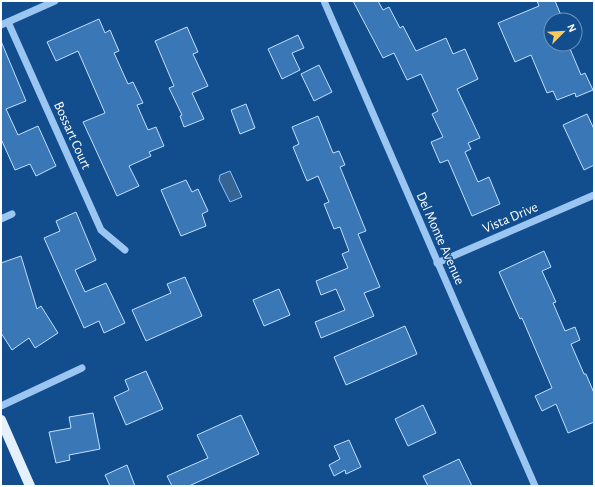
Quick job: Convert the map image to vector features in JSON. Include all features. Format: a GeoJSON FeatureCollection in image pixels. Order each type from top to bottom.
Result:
{"type":"FeatureCollection","features":[{"type":"Feature","properties":{"kind":"main road"},"geometry":{"type":"LineString","coordinates":[[1,420],[30,486]]}},
{"type":"Feature","properties":{"kind":"street"},"geometry":{"type":"LineString","coordinates":[[4,23],[55,1]]}},
{"type":"Feature","properties":{"kind":"street","name":"Del Monte Avenue"},"geometry":{"type":"LineString","coordinates":[[324,1],[535,486]]}},
{"type":"Feature","properties":{"kind":"street","name":"Bossart Court"},"geometry":{"type":"LineString","coordinates":[[4,23],[101,230],[125,250]]}},
{"type":"Feature","properties":{"kind":"street","name":"Vista Drive"},"geometry":{"type":"LineString","coordinates":[[437,263],[594,195]]}},
{"type":"Feature","properties":{"kind":"street"},"geometry":{"type":"LineString","coordinates":[[1,219],[12,214]]}},
{"type":"Feature","properties":{"kind":"street"},"geometry":{"type":"LineString","coordinates":[[1,406],[82,368]]}},
{"type":"Feature","properties":{"kind":"water"},"geometry":{"type":"Polygon","coordinates":[[[230,171],[242,197],[230,202],[219,180],[220,175],[230,171]]]}},
{"type":"Feature","properties":{"kind":"building"},"geometry":{"type":"Polygon","coordinates":[[[353,1],[378,1],[383,10],[389,7],[400,28],[403,26],[416,51],[446,38],[453,54],[465,49],[478,79],[457,89],[480,138],[468,143],[471,149],[465,152],[478,182],[489,177],[500,204],[472,216],[448,160],[440,163],[431,142],[443,137],[432,114],[438,111],[421,74],[407,80],[394,53],[383,58],[353,1]]]}},
{"type":"Feature","properties":{"kind":"building"},"geometry":{"type":"Polygon","coordinates":[[[537,1],[555,1],[560,12],[543,12],[543,52],[571,52],[581,75],[585,73],[593,90],[576,97],[575,93],[557,100],[553,91],[547,93],[531,55],[515,62],[498,23],[539,6],[537,1]]]}},
{"type":"Feature","properties":{"kind":"building"},"geometry":{"type":"Polygon","coordinates":[[[99,19],[105,33],[110,30],[119,51],[114,53],[128,84],[133,82],[143,103],[137,105],[148,130],[156,127],[164,146],[149,152],[151,156],[129,166],[139,186],[117,196],[83,122],[105,113],[78,51],[56,61],[47,42],[99,19]]]}},
{"type":"Feature","properties":{"kind":"building"},"geometry":{"type":"Polygon","coordinates":[[[187,27],[198,52],[193,54],[208,86],[192,93],[204,119],[184,127],[180,116],[182,115],[169,88],[174,86],[155,41],[187,27]]]}},
{"type":"Feature","properties":{"kind":"building"},"geometry":{"type":"Polygon","coordinates":[[[298,35],[304,48],[292,53],[300,70],[282,79],[268,49],[298,35]]]}},
{"type":"Feature","properties":{"kind":"building"},"geometry":{"type":"Polygon","coordinates":[[[1,41],[26,101],[6,109],[18,135],[38,126],[56,166],[36,176],[30,164],[15,170],[1,139],[1,41]]]}},
{"type":"Feature","properties":{"kind":"building"},"geometry":{"type":"Polygon","coordinates":[[[319,65],[332,92],[314,101],[301,74],[319,65]]]}},
{"type":"Feature","properties":{"kind":"building"},"geometry":{"type":"Polygon","coordinates":[[[246,104],[255,128],[240,134],[231,110],[246,104]]]}},
{"type":"Feature","properties":{"kind":"building"},"geometry":{"type":"Polygon","coordinates":[[[587,114],[594,129],[594,165],[584,170],[563,125],[587,114]]]}},
{"type":"Feature","properties":{"kind":"building"},"geometry":{"type":"Polygon","coordinates":[[[318,116],[333,153],[339,151],[345,165],[340,167],[366,231],[358,234],[380,287],[364,293],[374,316],[321,338],[315,322],[345,310],[336,289],[321,295],[316,281],[348,268],[342,254],[349,251],[340,227],[334,229],[324,204],[329,202],[318,176],[307,181],[293,147],[299,144],[292,127],[318,116]]]}},
{"type":"Feature","properties":{"kind":"building"},"geometry":{"type":"Polygon","coordinates":[[[186,180],[192,192],[198,189],[208,211],[202,214],[206,226],[181,236],[161,190],[186,180]]]}},
{"type":"Feature","properties":{"kind":"building"},"geometry":{"type":"Polygon","coordinates":[[[76,212],[96,260],[75,270],[85,292],[106,283],[125,323],[104,333],[99,321],[84,328],[44,238],[60,231],[56,221],[76,212]]]}},
{"type":"Feature","properties":{"kind":"building"},"geometry":{"type":"Polygon","coordinates":[[[544,251],[551,267],[542,271],[556,302],[553,303],[565,331],[575,327],[580,340],[571,344],[594,393],[594,422],[568,433],[556,404],[542,411],[535,396],[552,388],[522,318],[520,319],[499,272],[544,251]]]}},
{"type":"Feature","properties":{"kind":"building"},"geometry":{"type":"Polygon","coordinates":[[[21,256],[37,309],[41,306],[58,333],[35,348],[29,338],[12,350],[1,333],[1,263],[21,256]]]}},
{"type":"Feature","properties":{"kind":"building"},"geometry":{"type":"Polygon","coordinates":[[[185,277],[202,316],[146,341],[132,310],[171,293],[167,284],[185,277]]]}},
{"type":"Feature","properties":{"kind":"building"},"geometry":{"type":"Polygon","coordinates":[[[279,289],[290,315],[264,326],[253,300],[279,289]]]}},
{"type":"Feature","properties":{"kind":"building"},"geometry":{"type":"Polygon","coordinates":[[[405,326],[417,354],[346,385],[334,357],[405,326]]]}},
{"type":"Feature","properties":{"kind":"building"},"geometry":{"type":"Polygon","coordinates":[[[146,371],[163,409],[126,425],[114,397],[129,390],[125,380],[146,371]]]}},
{"type":"Feature","properties":{"kind":"building"},"geometry":{"type":"Polygon","coordinates":[[[423,405],[436,433],[408,446],[395,419],[423,405]]]}},
{"type":"Feature","properties":{"kind":"building"},"geometry":{"type":"Polygon","coordinates":[[[93,413],[100,449],[69,455],[70,460],[56,463],[49,432],[71,428],[69,417],[93,413]]]}},
{"type":"Feature","properties":{"kind":"building"},"geometry":{"type":"Polygon","coordinates":[[[241,415],[259,454],[189,486],[172,486],[167,476],[208,458],[197,435],[241,415]]]}},
{"type":"Feature","properties":{"kind":"building"},"geometry":{"type":"Polygon","coordinates":[[[349,440],[361,467],[346,474],[345,470],[334,476],[329,465],[340,459],[334,446],[349,440]]]}},
{"type":"Feature","properties":{"kind":"building"},"geometry":{"type":"Polygon","coordinates":[[[459,459],[472,486],[428,486],[423,476],[459,459]]]}},
{"type":"Feature","properties":{"kind":"building"},"geometry":{"type":"Polygon","coordinates":[[[127,465],[135,486],[110,486],[105,475],[127,465]]]}}]}
